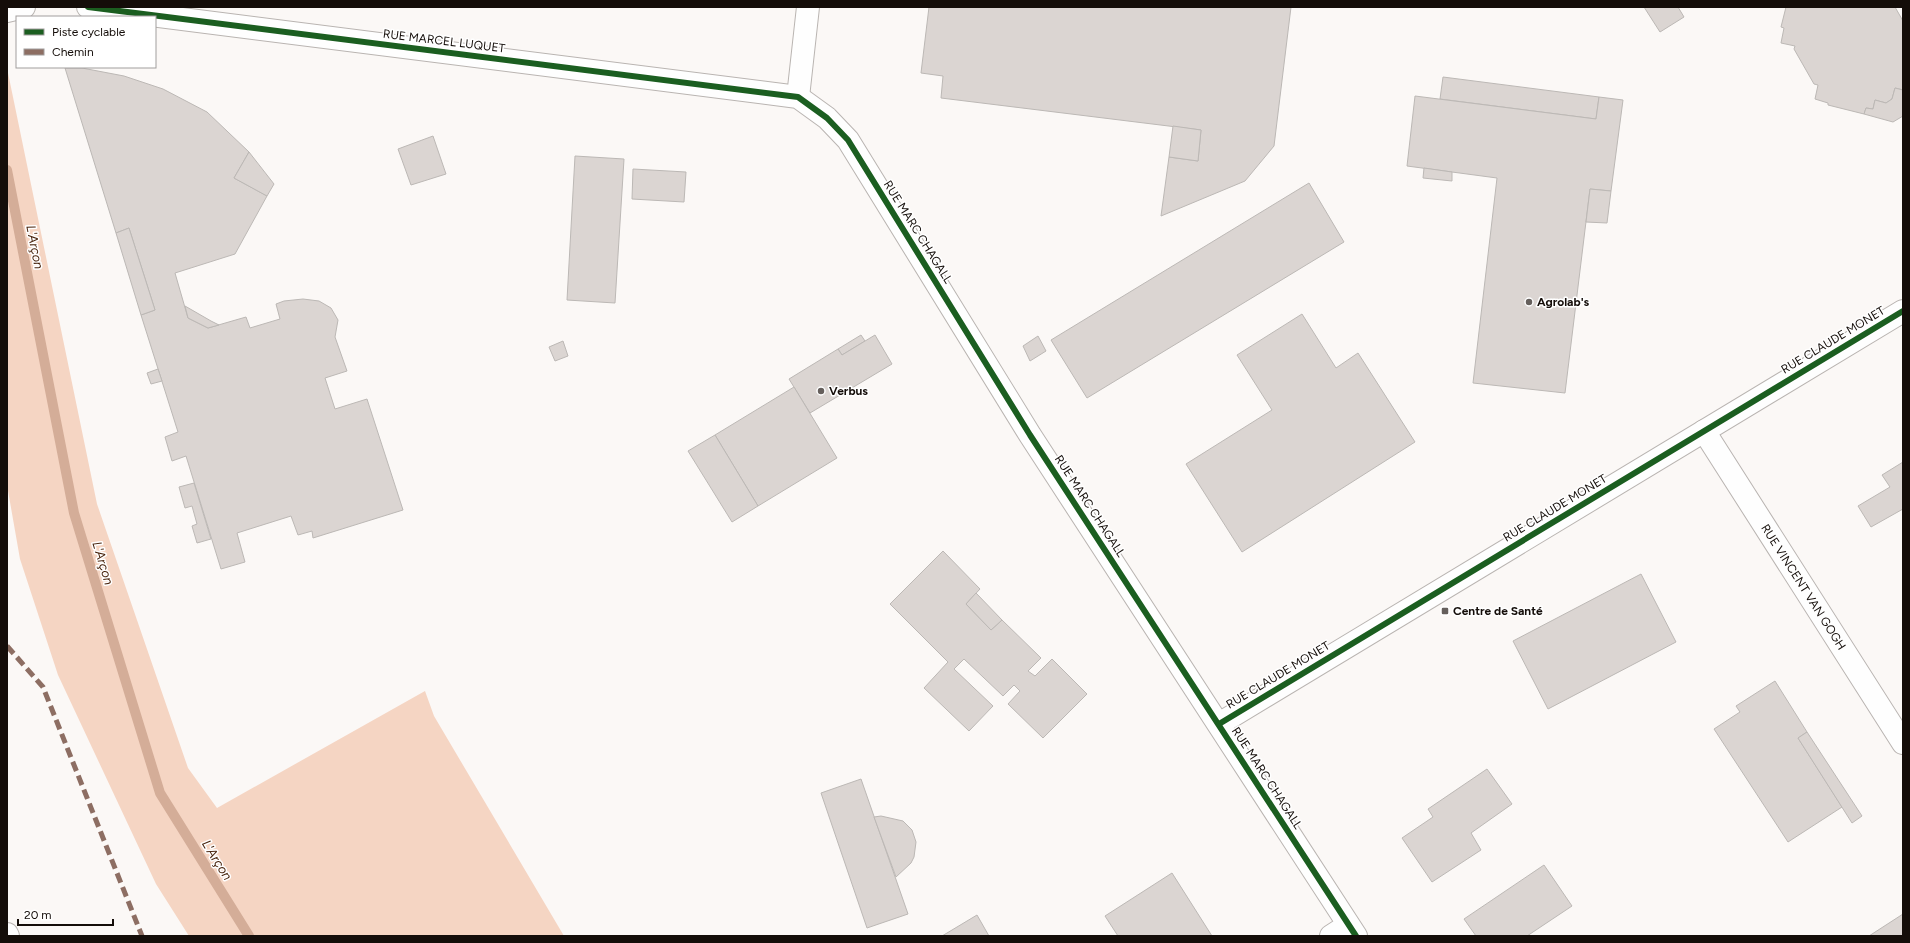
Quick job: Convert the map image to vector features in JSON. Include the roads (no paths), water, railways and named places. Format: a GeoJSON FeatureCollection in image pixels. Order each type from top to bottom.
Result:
{"type":"FeatureCollection","features":[{"type":"Feature","properties":{"kind":"street"},"geometry":{"type":"LineString","coordinates":[[7,11],[23,7]]}},
{"type":"Feature","properties":{"kind":"street","name":"RUE MARCEL LUQUET"},"geometry":{"type":"LineString","coordinates":[[88,7],[798,97]]}},
{"type":"Feature","properties":{"kind":"street"},"geometry":{"type":"LineString","coordinates":[[798,97],[808,7]]}},
{"type":"Feature","properties":{"kind":"street","name":"RUE MARC CHAGALL"},"geometry":{"type":"LineString","coordinates":[[798,97],[827,118],[848,140],[1030,435],[1219,724],[1345,932]]}},
{"type":"Feature","properties":{"kind":"street","name":"RUE CLAUDE MONET"},"geometry":{"type":"LineString","coordinates":[[1219,724],[1903,311]]}},
{"type":"Feature","properties":{"kind":"street","name":"RUE VINCENT VAN GOGH"},"geometry":{"type":"LineString","coordinates":[[1704,431],[1903,743]]}},
{"type":"Feature","properties":{"kind":"waterway","name":"L'Arçon"},"geometry":{"type":"LineString","coordinates":[[7,170],[74,513],[160,793],[249,936]]}},
{"type":"Feature","properties":{"kind":"place","name":"Agrolab's"},"geometry":{"type":"Point","coordinates":[1529,302]}},
{"type":"Feature","properties":{"kind":"place","name":"Verbus"},"geometry":{"type":"Point","coordinates":[821,391]}},
{"type":"Feature","properties":{"kind":"place","name":"Centre de Santé"},"geometry":{"type":"Point","coordinates":[1445,611]}}]}
